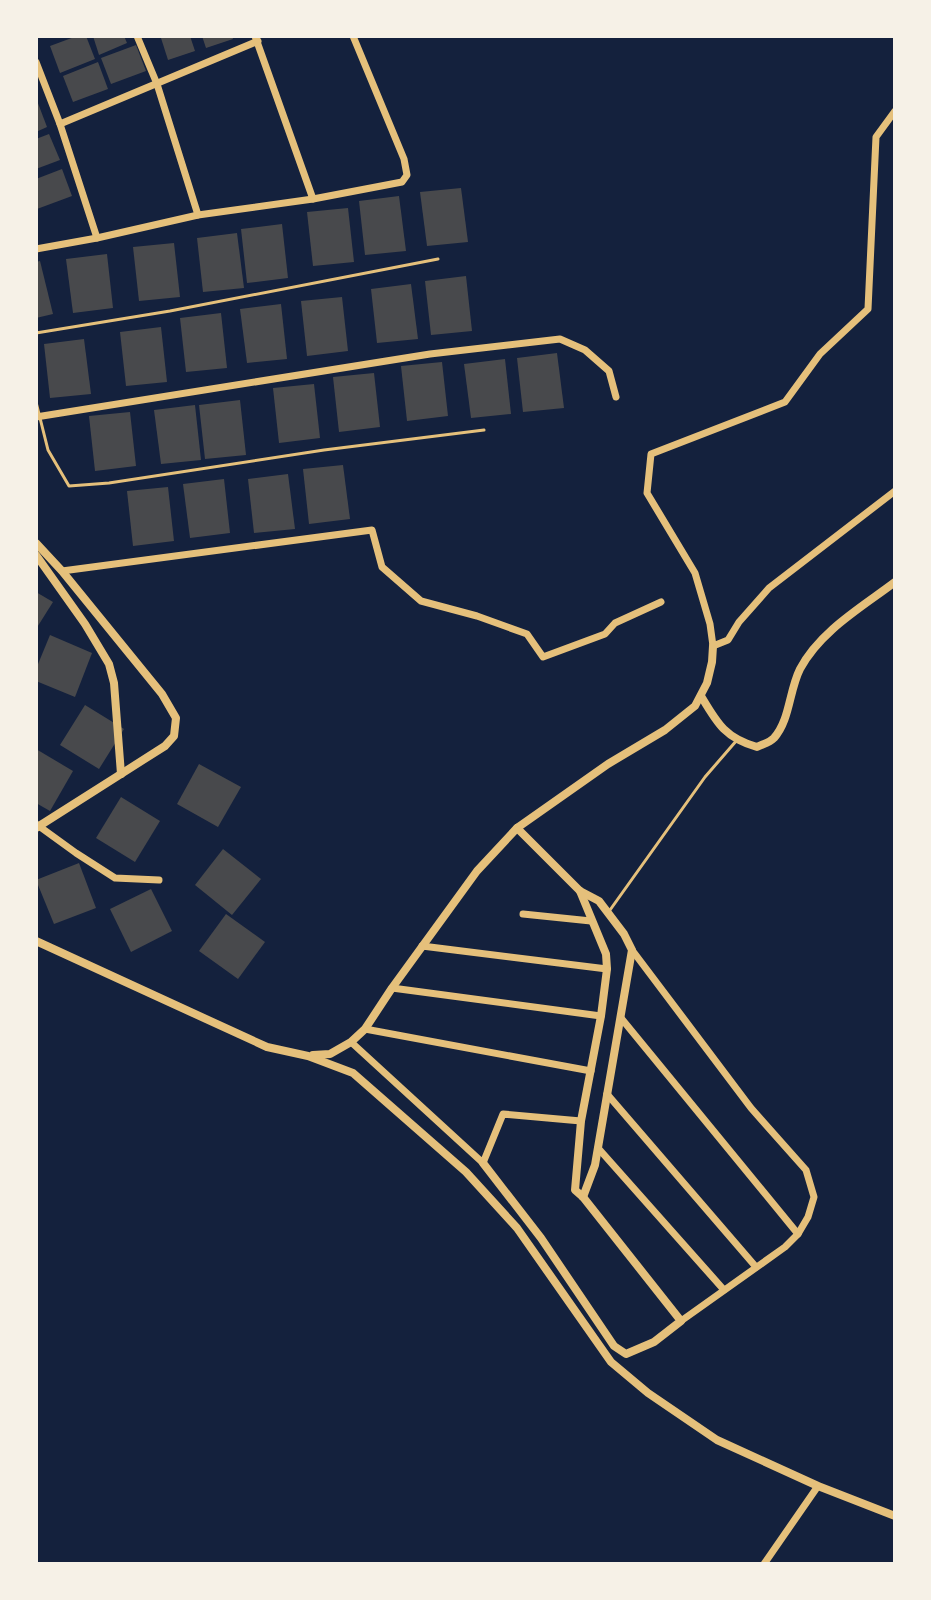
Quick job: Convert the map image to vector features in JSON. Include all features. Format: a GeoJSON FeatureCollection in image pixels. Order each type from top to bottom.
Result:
{"type":"FeatureCollection","features":[{"type":"Feature","properties":{"kind":"street"},"geometry":{"type":"LineString","coordinates":[[137,36],[157,84],[198,215]]}},
{"type":"Feature","properties":{"kind":"street"},"geometry":{"type":"LineString","coordinates":[[36,249],[198,215],[313,199],[402,182],[407,175],[404,159],[353,36]]}},
{"type":"Feature","properties":{"kind":"street"},"geometry":{"type":"LineString","coordinates":[[60,124],[256,39],[313,199]]}},
{"type":"Feature","properties":{"kind":"street"},"geometry":{"type":"LineString","coordinates":[[36,62],[97,238]]}},
{"type":"Feature","properties":{"kind":"street"},"geometry":{"type":"LineString","coordinates":[[308,1056],[330,1054],[351,1042],[365,1029],[477,871],[517,828],[608,764],[665,730],[695,706],[707,683],[712,662],[710,624],[695,573],[647,493],[651,454],[785,402],[820,354],[868,309],[876,137],[895,111]]}},
{"type":"Feature","properties":{"kind":"street"},"geometry":{"type":"LineString","coordinates":[[37,417],[430,354],[560,339],[585,350],[609,371],[616,397]]}},
{"type":"Feature","properties":{"kind":"street"},"geometry":{"type":"LineString","coordinates":[[713,646],[728,640],[739,622],[769,588],[895,491]]}},
{"type":"Feature","properties":{"kind":"street"},"geometry":{"type":"LineString","coordinates":[[62,571],[372,530],[382,567],[421,601],[527,634],[543,657],[605,634],[615,623],[661,602]]}},
{"type":"Feature","properties":{"kind":"street"},"geometry":{"type":"LineString","coordinates":[[36,543],[162,694],[176,718],[174,736],[165,746],[37,826],[115,878],[159,880]]}},
{"type":"Feature","properties":{"kind":"street"},"geometry":{"type":"LineString","coordinates":[[36,555],[109,664],[114,683],[121,774]]}},
{"type":"Feature","properties":{"kind":"street"},"geometry":{"type":"LineString","coordinates":[[701,696],[729,736],[757,747],[774,738],[782,725],[800,670],[815,647],[835,627],[895,582]]}},
{"type":"Feature","properties":{"kind":"street"},"geometry":{"type":"LineString","coordinates":[[351,1042],[483,1163],[541,1238],[614,1346],[626,1354],[654,1342],[785,1247],[798,1234],[808,1217],[814,1197],[806,1170],[751,1108],[632,950],[599,901],[580,891],[517,828]]}},
{"type":"Feature","properties":{"kind":"street"},"geometry":{"type":"LineString","coordinates":[[580,891],[606,954],[607,969],[581,1121],[575,1190],[681,1321]]}},
{"type":"Feature","properties":{"kind":"street"},"geometry":{"type":"LineString","coordinates":[[523,914],[591,921]]}},
{"type":"Feature","properties":{"kind":"street"},"geometry":{"type":"LineString","coordinates":[[36,941],[267,1047],[308,1056],[353,1073],[466,1172],[517,1228],[611,1362],[648,1393],[717,1440],[818,1486],[895,1516]]}},
{"type":"Feature","properties":{"kind":"street"},"geometry":{"type":"LineString","coordinates":[[422,946],[607,969]]}},
{"type":"Feature","properties":{"kind":"street"},"geometry":{"type":"LineString","coordinates":[[583,1197],[595,1165],[632,950]]}},
{"type":"Feature","properties":{"kind":"street"},"geometry":{"type":"LineString","coordinates":[[392,988],[601,1016]]}},
{"type":"Feature","properties":{"kind":"street"},"geometry":{"type":"LineString","coordinates":[[621,1018],[798,1234]]}},
{"type":"Feature","properties":{"kind":"street"},"geometry":{"type":"LineString","coordinates":[[365,1029],[591,1071]]}},
{"type":"Feature","properties":{"kind":"street"},"geometry":{"type":"LineString","coordinates":[[607,1094],[756,1267]]}},
{"type":"Feature","properties":{"kind":"street"},"geometry":{"type":"LineString","coordinates":[[483,1163],[503,1114],[581,1121]]}},
{"type":"Feature","properties":{"kind":"street"},"geometry":{"type":"LineString","coordinates":[[598,1148],[724,1290]]}},
{"type":"Feature","properties":{"kind":"street"},"geometry":{"type":"LineString","coordinates":[[764,1564],[818,1486]]}},
{"type":"Feature","properties":{"kind":"lane"},"geometry":{"type":"LineString","coordinates":[[36,333],[170,311],[438,259]]}},
{"type":"Feature","properties":{"kind":"lane"},"geometry":{"type":"LineString","coordinates":[[36,402],[37,417],[48,450],[69,486],[484,430]]}},
{"type":"Feature","properties":{"kind":"lane"},"geometry":{"type":"LineString","coordinates":[[608,913],[705,777],[737,740]]}},
{"type":"Feature","properties":{"kind":"building"},"geometry":{"type":"Polygon","coordinates":[[[77,36],[86,36],[95,59],[60,73],[50,46],[77,36]]]}},
{"type":"Feature","properties":{"kind":"building"},"geometry":{"type":"Polygon","coordinates":[[[93,36],[124,36],[127,43],[99,55],[93,36]]]}},
{"type":"Feature","properties":{"kind":"building"},"geometry":{"type":"Polygon","coordinates":[[[190,36],[195,51],[168,60],[161,38],[190,36]]]}},
{"type":"Feature","properties":{"kind":"building"},"geometry":{"type":"Polygon","coordinates":[[[202,36],[232,36],[233,39],[206,48],[202,36]]]}},
{"type":"Feature","properties":{"kind":"building"},"geometry":{"type":"Polygon","coordinates":[[[136,45],[146,71],[111,84],[101,58],[136,45]]]}},
{"type":"Feature","properties":{"kind":"building"},"geometry":{"type":"Polygon","coordinates":[[[98,62],[108,89],[73,102],[63,76],[98,62]]]}},
{"type":"Feature","properties":{"kind":"building"},"geometry":{"type":"Polygon","coordinates":[[[36,98],[47,127],[36,132],[36,98]]]}},
{"type":"Feature","properties":{"kind":"building"},"geometry":{"type":"Polygon","coordinates":[[[49,134],[60,160],[36,169],[36,139],[49,134]]]}},
{"type":"Feature","properties":{"kind":"building"},"geometry":{"type":"Polygon","coordinates":[[[62,169],[72,196],[37,209],[36,179],[62,169]]]}},
{"type":"Feature","properties":{"kind":"building"},"geometry":{"type":"Polygon","coordinates":[[[461,188],[468,242],[427,246],[420,192],[461,188]]]}},
{"type":"Feature","properties":{"kind":"building"},"geometry":{"type":"Polygon","coordinates":[[[399,196],[406,251],[365,255],[359,201],[399,196]]]}},
{"type":"Feature","properties":{"kind":"building"},"geometry":{"type":"Polygon","coordinates":[[[348,208],[354,262],[313,266],[307,212],[348,208]]]}},
{"type":"Feature","properties":{"kind":"building"},"geometry":{"type":"Polygon","coordinates":[[[282,224],[288,278],[247,283],[241,229],[282,224]]]}},
{"type":"Feature","properties":{"kind":"building"},"geometry":{"type":"Polygon","coordinates":[[[237,233],[244,288],[203,292],[197,238],[237,233]]]}},
{"type":"Feature","properties":{"kind":"building"},"geometry":{"type":"Polygon","coordinates":[[[174,243],[180,297],[139,301],[133,247],[174,243]]]}},
{"type":"Feature","properties":{"kind":"building"},"geometry":{"type":"Polygon","coordinates":[[[107,254],[113,308],[73,313],[66,259],[107,254]]]}},
{"type":"Feature","properties":{"kind":"building"},"geometry":{"type":"Polygon","coordinates":[[[40,261],[53,314],[36,318],[36,262],[40,261]]]}},
{"type":"Feature","properties":{"kind":"building"},"geometry":{"type":"Polygon","coordinates":[[[466,276],[472,331],[431,335],[425,281],[466,276]]]}},
{"type":"Feature","properties":{"kind":"building"},"geometry":{"type":"Polygon","coordinates":[[[411,284],[418,339],[377,343],[371,289],[411,284]]]}},
{"type":"Feature","properties":{"kind":"building"},"geometry":{"type":"Polygon","coordinates":[[[342,297],[348,351],[307,356],[301,301],[342,297]]]}},
{"type":"Feature","properties":{"kind":"building"},"geometry":{"type":"Polygon","coordinates":[[[281,304],[287,359],[247,363],[240,309],[281,304]]]}},
{"type":"Feature","properties":{"kind":"building"},"geometry":{"type":"Polygon","coordinates":[[[221,313],[227,368],[186,372],[180,318],[221,313]]]}},
{"type":"Feature","properties":{"kind":"building"},"geometry":{"type":"Polygon","coordinates":[[[161,327],[167,382],[126,386],[120,332],[161,327]]]}},
{"type":"Feature","properties":{"kind":"building"},"geometry":{"type":"Polygon","coordinates":[[[84,339],[91,394],[50,398],[44,344],[84,339]]]}},
{"type":"Feature","properties":{"kind":"building"},"geometry":{"type":"Polygon","coordinates":[[[557,353],[564,408],[523,412],[517,358],[557,353]]]}},
{"type":"Feature","properties":{"kind":"building"},"geometry":{"type":"Polygon","coordinates":[[[505,359],[511,414],[471,418],[464,364],[505,359]]]}},
{"type":"Feature","properties":{"kind":"building"},"geometry":{"type":"Polygon","coordinates":[[[442,362],[448,416],[407,421],[401,366],[442,362]]]}},
{"type":"Feature","properties":{"kind":"building"},"geometry":{"type":"Polygon","coordinates":[[[374,373],[380,427],[339,432],[333,377],[374,373]]]}},
{"type":"Feature","properties":{"kind":"building"},"geometry":{"type":"Polygon","coordinates":[[[314,384],[320,438],[279,443],[273,388],[314,384]]]}},
{"type":"Feature","properties":{"kind":"building"},"geometry":{"type":"Polygon","coordinates":[[[240,400],[246,455],[205,459],[199,405],[240,400]]]}},
{"type":"Feature","properties":{"kind":"building"},"geometry":{"type":"Polygon","coordinates":[[[195,405],[201,460],[161,464],[154,410],[195,405]]]}},
{"type":"Feature","properties":{"kind":"building"},"geometry":{"type":"Polygon","coordinates":[[[130,412],[136,466],[95,471],[89,416],[130,412]]]}},
{"type":"Feature","properties":{"kind":"building"},"geometry":{"type":"Polygon","coordinates":[[[343,465],[350,519],[309,524],[303,469],[343,465]]]}},
{"type":"Feature","properties":{"kind":"building"},"geometry":{"type":"Polygon","coordinates":[[[288,474],[295,529],[254,533],[248,479],[288,474]]]}},
{"type":"Feature","properties":{"kind":"building"},"geometry":{"type":"Polygon","coordinates":[[[224,479],[230,533],[190,538],[183,484],[224,479]]]}},
{"type":"Feature","properties":{"kind":"building"},"geometry":{"type":"Polygon","coordinates":[[[168,487],[174,541],[133,546],[127,491],[168,487]]]}},
{"type":"Feature","properties":{"kind":"building"},"geometry":{"type":"Polygon","coordinates":[[[36,592],[53,602],[36,629],[36,592]]]}},
{"type":"Feature","properties":{"kind":"building"},"geometry":{"type":"Polygon","coordinates":[[[50,635],[92,653],[75,697],[36,681],[36,669],[50,635]]]}},
{"type":"Feature","properties":{"kind":"building"},"geometry":{"type":"Polygon","coordinates":[[[85,705],[124,729],[99,769],[60,745],[85,705]]]}},
{"type":"Feature","properties":{"kind":"building"},"geometry":{"type":"Polygon","coordinates":[[[36,749],[73,771],[50,811],[36,803],[36,749]]]}},
{"type":"Feature","properties":{"kind":"building"},"geometry":{"type":"Polygon","coordinates":[[[199,764],[241,787],[218,827],[177,804],[199,764]]]}},
{"type":"Feature","properties":{"kind":"building"},"geometry":{"type":"Polygon","coordinates":[[[121,797],[160,821],[135,862],[96,838],[121,797]]]}},
{"type":"Feature","properties":{"kind":"building"},"geometry":{"type":"Polygon","coordinates":[[[223,849],[261,879],[232,915],[195,885],[223,849]]]}},
{"type":"Feature","properties":{"kind":"building"},"geometry":{"type":"Polygon","coordinates":[[[79,863],[96,908],[54,924],[36,880],[79,863]]]}},
{"type":"Feature","properties":{"kind":"building"},"geometry":{"type":"Polygon","coordinates":[[[151,889],[172,931],[131,952],[110,909],[151,889]]]}},
{"type":"Feature","properties":{"kind":"building"},"geometry":{"type":"Polygon","coordinates":[[[226,914],[265,942],[238,979],[199,951],[226,914]]]}}]}
